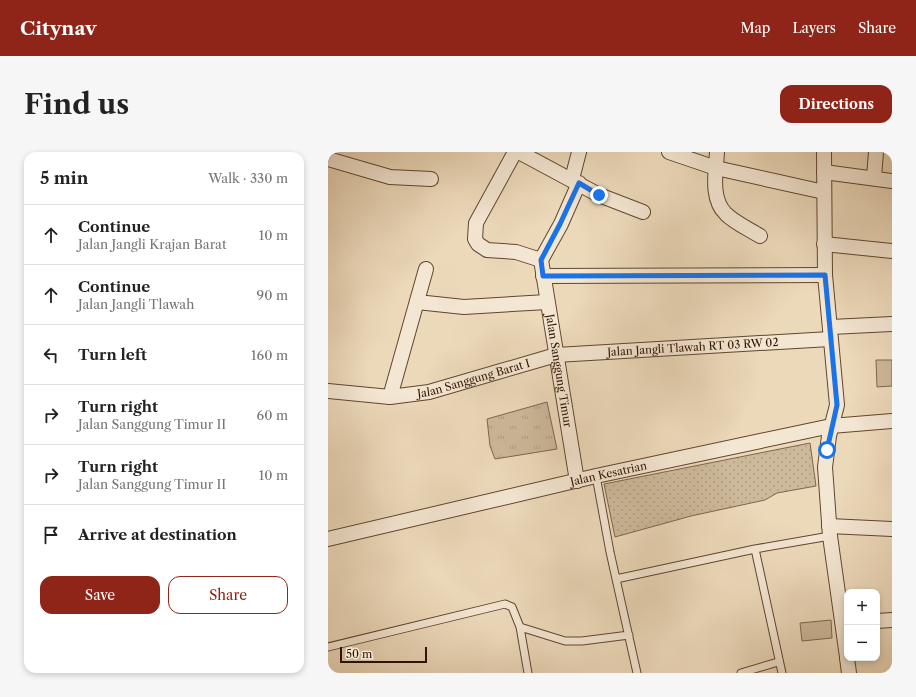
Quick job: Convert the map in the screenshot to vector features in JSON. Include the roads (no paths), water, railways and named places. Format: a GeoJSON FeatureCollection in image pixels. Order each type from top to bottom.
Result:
{"type":"FeatureCollection","features":[{"type":"Feature","properties":{"kind":"street"},"geometry":{"type":"LineString","coordinates":[[515,152],[476,222],[475,238],[478,244],[487,250],[516,252],[541,260],[560,224],[575,181],[579,152]]}},
{"type":"Feature","properties":{"kind":"street"},"geometry":{"type":"LineString","coordinates":[[519,152],[599,195],[643,212]]}},
{"type":"Feature","properties":{"kind":"street"},"geometry":{"type":"LineString","coordinates":[[669,152],[716,168],[824,192]]}},
{"type":"Feature","properties":{"kind":"street"},"geometry":{"type":"LineString","coordinates":[[717,152],[715,188],[718,202],[726,214],[760,236]]}},
{"type":"Feature","properties":{"kind":"street"},"geometry":{"type":"LineString","coordinates":[[824,152],[825,275],[837,405],[831,426],[825,467],[830,531],[844,619]]}},
{"type":"Feature","properties":{"kind":"street"},"geometry":{"type":"LineString","coordinates":[[874,177],[876,152]]}},
{"type":"Feature","properties":{"kind":"street"},"geometry":{"type":"LineString","coordinates":[[328,159],[390,177],[431,179]]}},
{"type":"Feature","properties":{"kind":"street"},"geometry":{"type":"LineString","coordinates":[[824,172],[874,177],[892,181]]}},
{"type":"Feature","properties":{"kind":"street"},"geometry":{"type":"LineString","coordinates":[[824,244],[892,251]]}},
{"type":"Feature","properties":{"kind":"street","name":"Jalan Sanggung Timur"},"geometry":{"type":"LineString","coordinates":[[541,260],[577,481]]}},
{"type":"Feature","properties":{"kind":"street"},"geometry":{"type":"LineString","coordinates":[[390,397],[426,269]]}},
{"type":"Feature","properties":{"kind":"street"},"geometry":{"type":"LineString","coordinates":[[543,276],[825,275]]}},
{"type":"Feature","properties":{"kind":"street"},"geometry":{"type":"LineString","coordinates":[[417,302],[464,307],[547,302]]}},
{"type":"Feature","properties":{"kind":"street","name":"Jalan Jangli Tlawah RT 03 RW 02"},"geometry":{"type":"LineString","coordinates":[[556,355],[830,333],[892,324]]}},
{"type":"Feature","properties":{"kind":"street","name":"Jalan Sanggung Barat I"},"geometry":{"type":"LineString","coordinates":[[328,391],[390,397],[429,392],[556,355]]}},
{"type":"Feature","properties":{"kind":"street","name":"Jalan Kesatrian"},"geometry":{"type":"LineString","coordinates":[[328,539],[596,476],[831,426],[892,421]]}},
{"type":"Feature","properties":{"kind":"street"},"geometry":{"type":"LineString","coordinates":[[830,531],[892,530]]}},
{"type":"Feature","properties":{"kind":"street"},"geometry":{"type":"LineString","coordinates":[[880,621],[892,620]]}},
{"type":"Feature","properties":{"kind":"street"},"geometry":{"type":"LineString","coordinates":[[848,661],[849,673]]}},
{"type":"Feature","properties":{"kind":"lane"},"geometry":{"type":"LineString","coordinates":[[596,476],[616,579],[637,673]]}},
{"type":"Feature","properties":{"kind":"lane"},"geometry":{"type":"LineString","coordinates":[[616,579],[830,531]]}},
{"type":"Feature","properties":{"kind":"lane"},"geometry":{"type":"LineString","coordinates":[[755,549],[778,662],[782,673]]}},
{"type":"Feature","properties":{"kind":"lane"},"geometry":{"type":"LineString","coordinates":[[328,647],[505,604],[512,607],[520,627],[528,673]]}},
{"type":"Feature","properties":{"kind":"lane"},"geometry":{"type":"LineString","coordinates":[[520,627],[565,641],[582,641],[629,635]]}},
{"type":"Feature","properties":{"kind":"lane"},"geometry":{"type":"LineString","coordinates":[[741,673],[778,662]]}}]}
